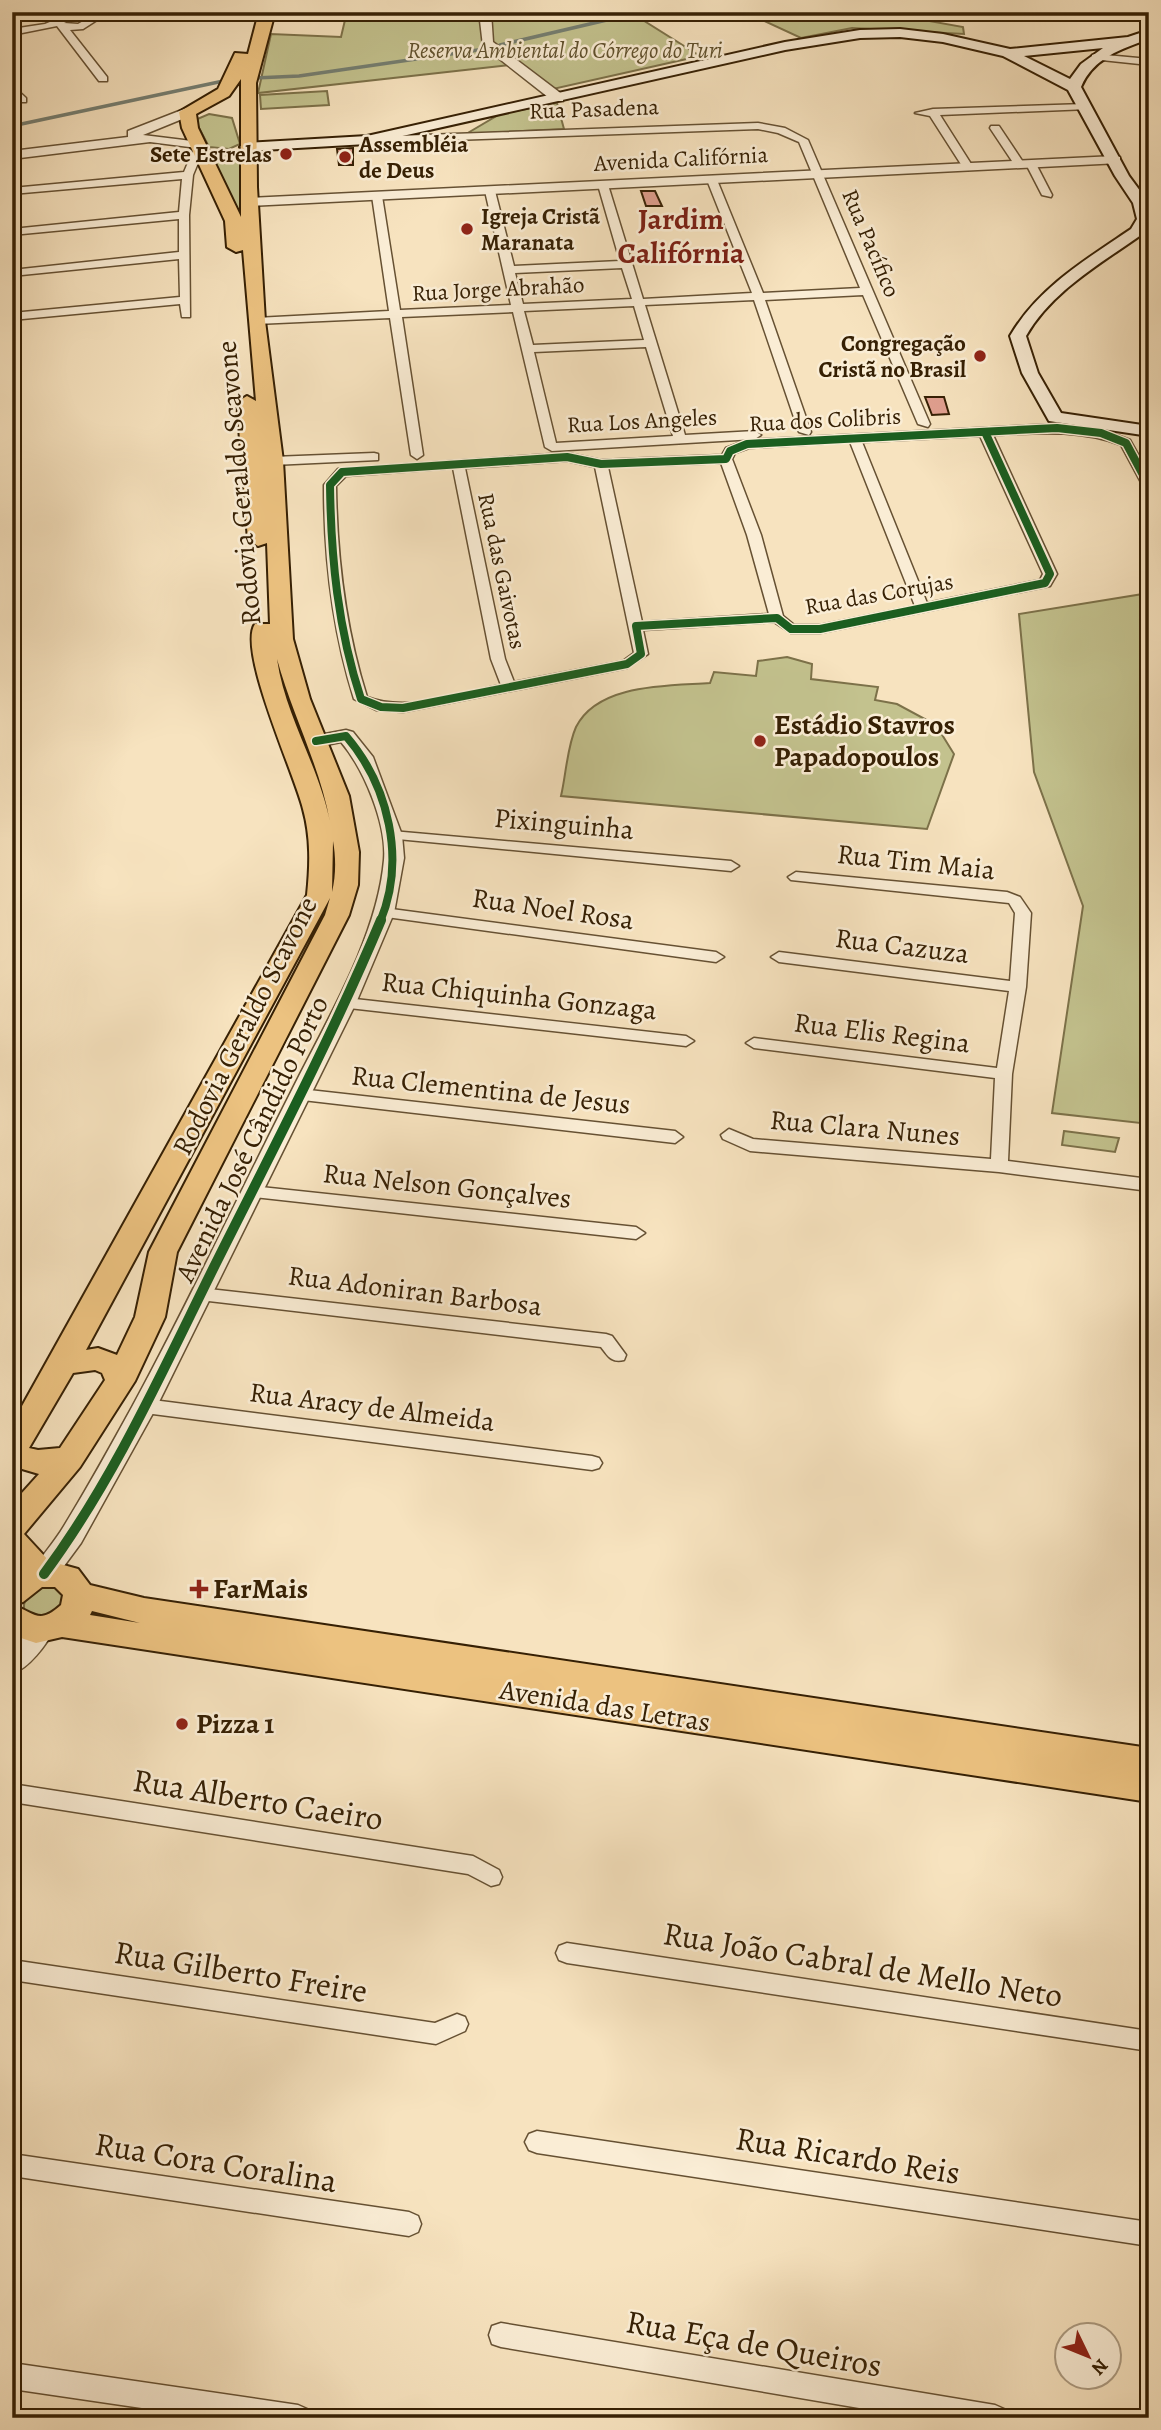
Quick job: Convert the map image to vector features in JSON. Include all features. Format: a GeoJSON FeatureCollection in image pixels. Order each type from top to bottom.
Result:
{"type":"FeatureCollection","features":[{"type":"Feature","properties":{"kind":"main road"},"geometry":{"type":"LineString","coordinates":[[187,113],[225,93],[234,84],[253,12]]}},
{"type":"Feature","properties":{"kind":"main road","name":"Rodovia Geraldo Scavone"},"geometry":{"type":"LineString","coordinates":[[12,1452],[64,1363],[311,914],[319,895],[324,869],[317,808],[277,700],[265,659],[229,147],[267,12]]}},
{"type":"Feature","properties":{"kind":"main road"},"geometry":{"type":"LineString","coordinates":[[187,113],[222,110],[234,114],[229,147],[367,141],[407,136],[785,46],[860,34],[900,33],[943,38],[1008,53],[1048,72],[1076,80]]}},
{"type":"Feature","properties":{"kind":"main road"},"geometry":{"type":"LineString","coordinates":[[1076,80],[1096,57],[1149,34]]}},
{"type":"Feature","properties":{"kind":"main road"},"geometry":{"type":"LineString","coordinates":[[1008,53],[1081,49],[1129,41]]}},
{"type":"Feature","properties":{"kind":"main road"},"geometry":{"type":"LineString","coordinates":[[1081,49],[1096,57]]}},
{"type":"Feature","properties":{"kind":"main road"},"geometry":{"type":"LineString","coordinates":[[1076,80],[1085,107],[1122,176],[1145,203],[1145,219],[1143,225],[1051,295],[1029,318],[1018,336],[1034,382],[1055,417],[1149,431]]}},
{"type":"Feature","properties":{"kind":"main road","name":"Rodovia Geraldo Scavone"},"geometry":{"type":"LineString","coordinates":[[12,1525],[69,1459],[120,1381],[149,1317],[163,1252],[331,928],[341,901],[347,868],[337,796],[292,681],[282,639],[273,461],[256,321],[248,202],[229,147],[190,128],[187,113]]}},
{"type":"Feature","properties":{"kind":"main road"},"geometry":{"type":"LineString","coordinates":[[64,1363],[98,1359],[113,1366],[120,1381]]}},
{"type":"Feature","properties":{"kind":"main road"},"geometry":{"type":"LineString","coordinates":[[12,1452],[38,1462],[69,1459]]}},
{"type":"Feature","properties":{"kind":"main road"},"geometry":{"type":"LineString","coordinates":[[12,1542],[57,1580],[76,1611],[24,1624],[20,1583],[57,1580]]}},
{"type":"Feature","properties":{"kind":"main road","name":"Avenida das Letras"},"geometry":{"type":"LineString","coordinates":[[57,1580],[144,1611],[1149,1762]]}},
{"type":"Feature","properties":{"kind":"main road","name":"Avenida das Letras"},"geometry":{"type":"LineString","coordinates":[[24,1624],[1149,1788]]}},
{"type":"Feature","properties":{"kind":"street"},"geometry":{"type":"LineString","coordinates":[[485,12],[487,43],[558,98]]}},
{"type":"Feature","properties":{"kind":"street"},"geometry":{"type":"LineString","coordinates":[[12,32],[61,25],[103,79]]}},
{"type":"Feature","properties":{"kind":"street"},"geometry":{"type":"LineString","coordinates":[[1096,57],[1149,62]]}},
{"type":"Feature","properties":{"kind":"street"},"geometry":{"type":"LineString","coordinates":[[12,88],[22,100]]}},
{"type":"Feature","properties":{"kind":"street"},"geometry":{"type":"LineString","coordinates":[[920,113],[1085,107]]}},
{"type":"Feature","properties":{"kind":"street"},"geometry":{"type":"LineString","coordinates":[[933,112],[968,167]]}},
{"type":"Feature","properties":{"kind":"street"},"geometry":{"type":"LineString","coordinates":[[114,141],[187,113]]}},
{"type":"Feature","properties":{"kind":"street","name":"Rua Pasadena"},"geometry":{"type":"LineString","coordinates":[[407,136],[758,125],[781,130]]}},
{"type":"Feature","properties":{"kind":"street"},"geometry":{"type":"LineString","coordinates":[[995,128],[1026,164],[1047,195]]}},
{"type":"Feature","properties":{"kind":"street","name":"Rua Pacífico"},"geometry":{"type":"LineString","coordinates":[[781,130],[803,140],[924,424]]}},
{"type":"Feature","properties":{"kind":"street"},"geometry":{"type":"LineString","coordinates":[[12,155],[114,141],[165,138],[229,147]]}},
{"type":"Feature","properties":{"kind":"street"},"geometry":{"type":"LineString","coordinates":[[12,191],[188,175],[229,147]]}},
{"type":"Feature","properties":{"kind":"street","name":"Avenida Califórnia"},"geometry":{"type":"LineString","coordinates":[[248,202],[1115,160]]}},
{"type":"Feature","properties":{"kind":"street"},"geometry":{"type":"LineString","coordinates":[[186,315],[184,215],[188,175]]}},
{"type":"Feature","properties":{"kind":"street"},"geometry":{"type":"LineString","coordinates":[[712,180],[758,295],[805,432]]}},
{"type":"Feature","properties":{"kind":"street"},"geometry":{"type":"LineString","coordinates":[[603,185],[680,439]]}},
{"type":"Feature","properties":{"kind":"street"},"geometry":{"type":"LineString","coordinates":[[490,191],[551,447]]}},
{"type":"Feature","properties":{"kind":"street"},"geometry":{"type":"LineString","coordinates":[[377,196],[398,316],[417,455]]}},
{"type":"Feature","properties":{"kind":"street"},"geometry":{"type":"LineString","coordinates":[[12,232],[184,215]]}},
{"type":"Feature","properties":{"kind":"street"},"geometry":{"type":"LineString","coordinates":[[12,273],[186,255]]}},
{"type":"Feature","properties":{"kind":"street"},"geometry":{"type":"LineString","coordinates":[[510,270],[625,264]]}},
{"type":"Feature","properties":{"kind":"street","name":"Rua Jorge Abrahão"},"geometry":{"type":"LineString","coordinates":[[256,321],[869,291]]}},
{"type":"Feature","properties":{"kind":"street"},"geometry":{"type":"LineString","coordinates":[[12,317],[184,300]]}},
{"type":"Feature","properties":{"kind":"street"},"geometry":{"type":"LineString","coordinates":[[528,349],[652,344]]}},
{"type":"Feature","properties":{"kind":"street","name":"Rua Los Angeles"},"geometry":{"type":"LineString","coordinates":[[273,461],[1055,417]]}},
{"type":"Feature","properties":{"kind":"street","name":"Rua dos Colibris"},"geometry":{"type":"LineString","coordinates":[[509,687],[403,708],[381,707],[361,699],[339,628],[330,554],[330,485],[337,474],[362,469],[567,457],[601,464],[726,459],[730,451],[747,444],[1068,428],[1113,436],[1131,448],[1149,486]]}},
{"type":"Feature","properties":{"kind":"street","name":"Rua das Corujas"},"geometry":{"type":"LineString","coordinates":[[636,626],[777,618],[791,629],[810,630],[1038,586],[1048,579],[1050,574],[985,432]]}},
{"type":"Feature","properties":{"kind":"street"},"geometry":{"type":"LineString","coordinates":[[855,439],[923,609]]}},
{"type":"Feature","properties":{"kind":"street"},"geometry":{"type":"LineString","coordinates":[[661,440],[671,461]]}},
{"type":"Feature","properties":{"kind":"street"},"geometry":{"type":"LineString","coordinates":[[629,442],[640,462]]}},
{"type":"Feature","properties":{"kind":"street"},"geometry":{"type":"LineString","coordinates":[[726,459],[754,535],[777,618]]}},
{"type":"Feature","properties":{"kind":"street","name":"Rua das Gaivotas"},"geometry":{"type":"LineString","coordinates":[[458,463],[498,659],[509,687]]}},
{"type":"Feature","properties":{"kind":"street"},"geometry":{"type":"LineString","coordinates":[[509,687],[636,660],[641,652],[601,464]]}},
{"type":"Feature","properties":{"kind":"street","name":"Avenida José Cândido Porto"},"geometry":{"type":"LineString","coordinates":[[57,1580],[72,1536],[145,1406],[346,1003],[384,913],[394,858],[392,835],[378,789],[354,742],[346,736],[316,741]]}},
{"type":"Feature","properties":{"kind":"street","name":"Pixinguinha"},"geometry":{"type":"LineString","coordinates":[[392,835],[731,866]]}},
{"type":"Feature","properties":{"kind":"street","name":"Rua Tim Maia"},"geometry":{"type":"LineString","coordinates":[[796,877],[1007,897],[1015,900],[1023,913],[1018,987]]}},
{"type":"Feature","properties":{"kind":"street","name":"Rua Noel Rosa"},"geometry":{"type":"LineString","coordinates":[[384,913],[716,957]]}},
{"type":"Feature","properties":{"kind":"street","name":"Rua Cazuza"},"geometry":{"type":"LineString","coordinates":[[779,957],[1018,987]]}},
{"type":"Feature","properties":{"kind":"street"},"geometry":{"type":"LineString","coordinates":[[999,1166],[1004,1074],[1018,987]]}},
{"type":"Feature","properties":{"kind":"street","name":"Rua Chiquinha Gonzaga"},"geometry":{"type":"LineString","coordinates":[[346,1003],[686,1041]]}},
{"type":"Feature","properties":{"kind":"street","name":"Rua Elis Regina"},"geometry":{"type":"LineString","coordinates":[[754,1043],[1004,1074]]}},
{"type":"Feature","properties":{"kind":"street","name":"Rua Clementina de Jesus"},"geometry":{"type":"LineString","coordinates":[[300,1095],[676,1137]]}},
{"type":"Feature","properties":{"kind":"street","name":"Rua Clara Nunes"},"geometry":{"type":"LineString","coordinates":[[729,1135],[750,1145],[999,1166],[1149,1185]]}},
{"type":"Feature","properties":{"kind":"street","name":"Rua Nelson Gonçalves"},"geometry":{"type":"LineString","coordinates":[[251,1192],[636,1233]]}},
{"type":"Feature","properties":{"kind":"street","name":"Rua Adoniran Barbosa"},"geometry":{"type":"LineString","coordinates":[[200,1294],[606,1341],[617,1355]]}},
{"type":"Feature","properties":{"kind":"street","name":"Rua Aracy de Almeida"},"geometry":{"type":"LineString","coordinates":[[145,1406],[592,1463]]}},
{"type":"Feature","properties":{"kind":"street"},"geometry":{"type":"LineString","coordinates":[[12,1663],[24,1624]]}},
{"type":"Feature","properties":{"kind":"street","name":"Rua Alberto Caeiro"},"geometry":{"type":"LineString","coordinates":[[12,1793],[473,1865],[491,1877]]}},
{"type":"Feature","properties":{"kind":"street","name":"Rua João Cabral de Mello Neto"},"geometry":{"type":"LineString","coordinates":[[568,1953],[1149,2041]]}},
{"type":"Feature","properties":{"kind":"street","name":"Rua Gilberto Freire"},"geometry":{"type":"LineString","coordinates":[[12,1970],[436,2034],[457,2024]]}},
{"type":"Feature","properties":{"kind":"street","name":"Rua Ricardo Reis"},"geometry":{"type":"LineString","coordinates":[[537,2142],[1149,2234]]}},
{"type":"Feature","properties":{"kind":"street","name":"Rua Cora Coralina"},"geometry":{"type":"LineString","coordinates":[[12,2165],[409,2224]]}},
{"type":"Feature","properties":{"kind":"street","name":"Rua Eça de Queiros"},"geometry":{"type":"LineString","coordinates":[[501,2335],[995,2418]]}},
{"type":"Feature","properties":{"kind":"street"},"geometry":{"type":"LineString","coordinates":[[12,2376],[298,2418]]}},
{"type":"Feature","properties":{"kind":"green space","name":"Reserva Ambiental do Córrego do Turi"},"geometry":{"type":"Polygon","coordinates":[[[588,12],[664,12],[638,17],[700,56],[553,89],[520,64],[258,93],[271,34],[341,37],[345,20],[479,17],[490,21],[588,12]]]}},
{"type":"Feature","properties":{"kind":"green space","name":"Reserva Ambiental do Córrego do Turi"},"geometry":{"type":"Polygon","coordinates":[[[745,12],[919,12],[918,19],[963,27],[964,34],[852,28],[801,38],[745,12]]]}},
{"type":"Feature","properties":{"kind":"green space"},"geometry":{"type":"Polygon","coordinates":[[[327,91],[329,105],[261,109],[260,95],[327,91]]]}},
{"type":"Feature","properties":{"kind":"green space"},"geometry":{"type":"Polygon","coordinates":[[[557,103],[564,129],[466,134],[500,114],[557,103]]]}},
{"type":"Feature","properties":{"kind":"green space"},"geometry":{"type":"Polygon","coordinates":[[[209,114],[232,118],[240,144],[229,149],[209,147],[195,120],[209,114]]]}},
{"type":"Feature","properties":{"kind":"green space"},"geometry":{"type":"Polygon","coordinates":[[[206,153],[240,154],[241,213],[238,212],[206,153]]]}},
{"type":"Feature","properties":{"kind":"green space"},"geometry":{"type":"Polygon","coordinates":[[[1149,593],[1149,1124],[1052,1113],[1083,906],[1034,772],[1019,614],[1149,593]]]}},
{"type":"Feature","properties":{"kind":"green space","name":"Estádio Stavros Papadopoulos"},"geometry":{"type":"Polygon","coordinates":[[[787,657],[812,664],[811,679],[878,687],[875,700],[897,704],[936,725],[954,754],[927,829],[561,796],[576,727],[586,713],[600,702],[636,690],[710,683],[714,672],[756,676],[758,661],[787,657]]]}},
{"type":"Feature","properties":{"kind":"green space"},"geometry":{"type":"Polygon","coordinates":[[[1064,1131],[1119,1138],[1115,1152],[1062,1145],[1064,1131]]]}},
{"type":"Feature","properties":{"kind":"green space"},"geometry":{"type":"Polygon","coordinates":[[[52,1584],[71,1594],[47,1623],[24,1611],[24,1605],[32,1592],[52,1584]]]}},
{"type":"Feature","properties":{"kind":"building","name":"Assembléia de Deus"},"geometry":{"type":"Polygon","coordinates":[[[353,148],[353,165],[339,165],[337,149],[353,148]]]}},
{"type":"Feature","properties":{"kind":"building"},"geometry":{"type":"Polygon","coordinates":[[[641,191],[655,191],[662,206],[646,206],[641,191]]]}},
{"type":"Feature","properties":{"kind":"building"},"geometry":{"type":"Polygon","coordinates":[[[925,397],[944,397],[949,414],[932,415],[925,397]]]}},
{"type":"Feature","properties":{"kind":"waterway"},"geometry":{"type":"LineString","coordinates":[[500,45],[641,12]]}},
{"type":"Feature","properties":{"kind":"waterway"},"geometry":{"type":"LineString","coordinates":[[255,78],[299,76],[485,49]]}},
{"type":"Feature","properties":{"kind":"waterway"},"geometry":{"type":"LineString","coordinates":[[12,126],[228,80]]}},
{"type":"Feature","properties":{"kind":"cycle path"},"geometry":{"type":"LineString","coordinates":[[985,432],[1050,574],[1045,583],[820,629],[791,629],[777,618],[636,626],[641,654],[627,664],[403,708],[381,707],[361,699],[340,620],[333,567],[330,485],[342,472],[567,457],[601,464],[726,459],[730,451],[747,444],[1057,428],[1101,433],[1126,443],[1149,486]]}},
{"type":"Feature","properties":{"kind":"cycle path"},"geometry":{"type":"LineString","coordinates":[[44,1574],[72,1536],[145,1406],[346,1003],[384,913],[394,858],[392,835],[378,789],[364,757],[346,736],[316,741]]}},
{"type":"Feature","properties":{"kind":"place","name":"Sete Estrelas"},"geometry":{"type":"Point","coordinates":[286,154]}},
{"type":"Feature","properties":{"kind":"place","name":"Assembléia de Deus"},"geometry":{"type":"Point","coordinates":[345,157]}},
{"type":"Feature","properties":{"kind":"place","name":"Igreja Cristã Maranata"},"geometry":{"type":"Point","coordinates":[467,229]}},
{"type":"Feature","properties":{"kind":"place","name":"Congregação Cristã no Brasil"},"geometry":{"type":"Point","coordinates":[980,356]}},
{"type":"Feature","properties":{"kind":"place","name":"Estádio Stavros Papadopoulos"},"geometry":{"type":"Point","coordinates":[760,741]}},
{"type":"Feature","properties":{"kind":"place","name":"FarMais"},"geometry":{"type":"Point","coordinates":[199,1589]}},
{"type":"Feature","properties":{"kind":"place","name":"Pizza 1"},"geometry":{"type":"Point","coordinates":[182,1724]}},
{"type":"Feature","properties":{"kind":"district","name":"Jardim Califórnia"},"geometry":{"type":"Point","coordinates":[681,236]}}]}
